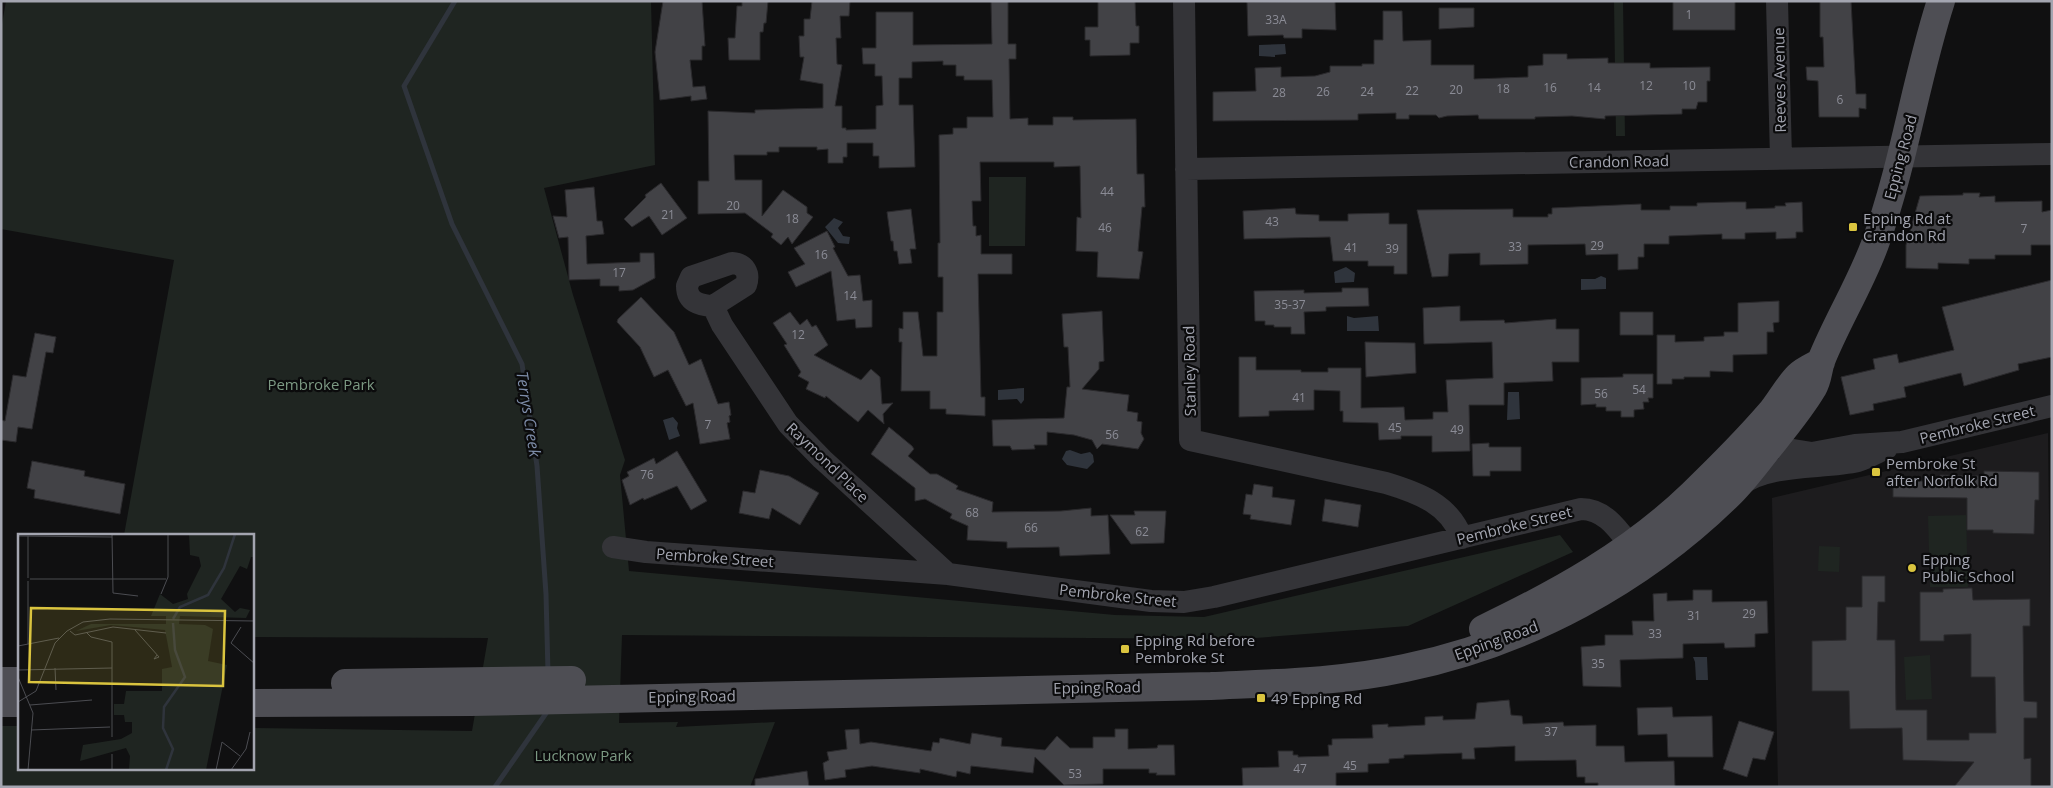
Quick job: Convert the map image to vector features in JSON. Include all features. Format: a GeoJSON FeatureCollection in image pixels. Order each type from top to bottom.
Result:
{"type":"FeatureCollection","features":[{"type":"Feature","properties":{"kind":"main road","name":"Epping Road"},"geometry":{"type":"LineString","coordinates":[[635,688],[1210,686],[1319,681],[1380,673],[1434,662],[1494,643],[1586,602],[1667,549],[1734,491],[1771,446],[1815,385],[1821,362],[1856,292],[1876,243],[1941,1]]}},
{"type":"Feature","properties":{"kind":"main road","name":"Epping Road"},"geometry":{"type":"LineString","coordinates":[[254,703],[471,692],[1237,670],[1344,663],[1405,652],[1482,630],[1572,584],[1630,545],[1691,495],[1771,412],[1799,375],[1821,362]]}},
{"type":"Feature","properties":{"kind":"main road"},"geometry":{"type":"LineString","coordinates":[[1,681],[18,682]]}},
{"type":"Feature","properties":{"kind":"main road","name":"Epping Road"},"geometry":{"type":"LineString","coordinates":[[254,684],[471,692]]}},
{"type":"Feature","properties":{"kind":"main road"},"geometry":{"type":"LineString","coordinates":[[1,703],[18,703]]}},
{"type":"Feature","properties":{"kind":"street","name":"Stanley Road"},"geometry":{"type":"LineString","coordinates":[[1184,1],[1190,440],[1386,483],[1413,491],[1450,515],[1462,538]]}},
{"type":"Feature","properties":{"kind":"street","name":"Reeves Avenue"},"geometry":{"type":"LineString","coordinates":[[1777,1],[1781,158]]}},
{"type":"Feature","properties":{"kind":"street","name":"Crandon Road"},"geometry":{"type":"LineString","coordinates":[[1186,169],[2052,154]]}},
{"type":"Feature","properties":{"kind":"street","name":"Raymond Place"},"geometry":{"type":"LineString","coordinates":[[713,306],[722,325],[788,424],[822,459],[948,574]]}},
{"type":"Feature","properties":{"kind":"street","name":"Pembroke Street"},"geometry":{"type":"LineString","coordinates":[[1734,491],[1751,477],[1768,471],[1860,460],[1902,442],[2052,406]]}},
{"type":"Feature","properties":{"kind":"street","name":"Pembroke Street"},"geometry":{"type":"LineString","coordinates":[[1743,442],[1812,452],[1855,445],[1902,442]]}},
{"type":"Feature","properties":{"kind":"street","name":"Pembroke Street"},"geometry":{"type":"LineString","coordinates":[[613,547],[646,552],[948,574],[1151,601],[1184,602],[1214,597],[1588,509],[1603,515],[1610,521],[1630,545]]}},
{"type":"Feature","properties":{"kind":"shaded area"},"geometry":{"type":"Polygon","coordinates":[[[1285,44],[1286,54],[1275,55],[1275,57],[1259,56],[1259,45],[1285,44]]]}},
{"type":"Feature","properties":{"kind":"shaded area"},"geometry":{"type":"Polygon","coordinates":[[[834,218],[843,222],[838,228],[843,236],[850,237],[849,244],[838,243],[825,227],[834,218]]]}},
{"type":"Feature","properties":{"kind":"shaded area"},"geometry":{"type":"Polygon","coordinates":[[[1346,267],[1355,273],[1354,282],[1335,283],[1334,272],[1346,267]]]}},
{"type":"Feature","properties":{"kind":"shaded area"},"geometry":{"type":"Polygon","coordinates":[[[1601,276],[1606,278],[1606,289],[1581,290],[1581,279],[1595,279],[1601,276]]]}},
{"type":"Feature","properties":{"kind":"shaded area"},"geometry":{"type":"Polygon","coordinates":[[[1347,316],[1354,318],[1378,316],[1379,331],[1347,331],[1347,316]]]}},
{"type":"Feature","properties":{"kind":"shaded area"},"geometry":{"type":"Polygon","coordinates":[[[1024,388],[1024,400],[1021,404],[1017,399],[998,400],[998,390],[1024,388]]]}},
{"type":"Feature","properties":{"kind":"shaded area"},"geometry":{"type":"Polygon","coordinates":[[[1508,392],[1519,392],[1520,419],[1507,420],[1508,392]]]}},
{"type":"Feature","properties":{"kind":"shaded area"},"geometry":{"type":"Polygon","coordinates":[[[673,417],[678,423],[677,428],[680,436],[669,440],[663,420],[673,417]]]}},
{"type":"Feature","properties":{"kind":"shaded area","name":"Epping Public School"},"geometry":{"type":"Polygon","coordinates":[[[2048,433],[2052,787],[1778,787],[1772,498],[2048,433]]]}},
{"type":"Feature","properties":{"kind":"shaded area"},"geometry":{"type":"Polygon","coordinates":[[[1070,450],[1081,454],[1090,452],[1093,455],[1094,462],[1087,469],[1067,465],[1062,459],[1066,451],[1070,450]]]}},
{"type":"Feature","properties":{"kind":"shaded area"},"geometry":{"type":"Polygon","coordinates":[[[1693,657],[1707,657],[1708,680],[1696,680],[1693,657]]]}},
{"type":"Feature","properties":{"kind":"green space"},"geometry":{"type":"Polygon","coordinates":[[[6,1],[651,1],[655,165],[544,188],[573,295],[625,460],[620,475],[629,571],[1115,615],[1204,617],[1560,535],[1573,552],[1408,626],[1243,639],[622,635],[619,723],[678,722],[676,727],[775,722],[750,787],[1,787],[1,726],[18,726],[18,770],[254,770],[254,728],[472,731],[488,638],[254,637],[254,534],[124,534],[174,260],[1,229],[1,30],[6,1]]]}},
{"type":"Feature","properties":{"kind":"green space"},"geometry":{"type":"Polygon","coordinates":[[[1614,1],[1623,1],[1625,136],[1616,136],[1614,1]]]}},
{"type":"Feature","properties":{"kind":"green space"},"geometry":{"type":"Polygon","coordinates":[[[989,177],[1026,177],[1025,246],[989,246],[989,177]]]}},
{"type":"Feature","properties":{"kind":"green space"},"geometry":{"type":"Polygon","coordinates":[[[1966,515],[1968,587],[1930,587],[1928,516],[1966,515]]]}},
{"type":"Feature","properties":{"kind":"green space"},"geometry":{"type":"Polygon","coordinates":[[[1819,546],[1840,547],[1839,572],[1818,571],[1819,546]]]}},
{"type":"Feature","properties":{"kind":"green space"},"geometry":{"type":"Polygon","coordinates":[[[1930,655],[1932,699],[1906,700],[1904,657],[1930,655]]]}},
{"type":"Feature","properties":{"kind":"building"},"geometry":{"type":"Polygon","coordinates":[[[663,1],[702,1],[705,46],[702,46],[702,60],[690,60],[693,87],[705,86],[707,99],[691,101],[691,96],[660,100],[655,52],[663,1]]]}},
{"type":"Feature","properties":{"kind":"building"},"geometry":{"type":"Polygon","coordinates":[[[742,1],[768,1],[766,23],[764,23],[763,32],[760,32],[760,60],[729,60],[728,38],[735,38],[737,6],[742,6],[742,1]]]}},
{"type":"Feature","properties":{"kind":"building"},"geometry":{"type":"Polygon","coordinates":[[[812,1],[850,1],[849,16],[840,16],[841,38],[836,38],[837,64],[842,65],[835,106],[842,106],[842,128],[846,128],[846,130],[876,129],[876,106],[883,105],[882,76],[875,76],[875,64],[863,64],[862,48],[876,48],[876,12],[913,12],[913,45],[992,44],[991,1],[1008,1],[1008,44],[1016,44],[1016,59],[1009,59],[1010,119],[1028,118],[1028,125],[1053,125],[1053,117],[1073,117],[1073,120],[1136,119],[1137,174],[1144,174],[1145,207],[1142,207],[1138,251],[1143,252],[1139,279],[1097,277],[1098,252],[1076,251],[1077,217],[1081,218],[1080,166],[1054,167],[1054,162],[980,162],[981,201],[972,201],[973,226],[976,226],[976,236],[981,235],[981,254],[1012,254],[1012,274],[978,274],[981,397],[985,397],[985,416],[946,414],[946,409],[930,409],[930,391],[901,391],[902,342],[899,342],[899,328],[903,329],[903,312],[918,312],[923,356],[937,356],[937,312],[943,312],[943,277],[938,277],[938,243],[940,243],[939,135],[953,134],[953,128],[967,128],[967,117],[993,117],[992,80],[964,80],[964,76],[956,76],[956,65],[943,65],[943,61],[912,62],[912,78],[899,78],[899,105],[913,105],[915,167],[879,168],[879,156],[873,156],[873,143],[847,143],[847,157],[843,157],[843,163],[828,163],[828,149],[817,150],[817,147],[779,147],[779,152],[767,152],[767,155],[734,155],[735,180],[762,180],[762,216],[783,190],[807,207],[807,213],[813,217],[792,244],[788,237],[781,245],[771,237],[773,234],[745,213],[698,214],[698,181],[709,181],[708,111],[755,113],[755,110],[823,108],[823,84],[800,80],[804,57],[800,57],[799,36],[804,36],[804,19],[810,19],[812,1]]]}},
{"type":"Feature","properties":{"kind":"building"},"geometry":{"type":"Polygon","coordinates":[[[1098,1],[1135,1],[1136,26],[1139,26],[1139,43],[1130,43],[1130,55],[1090,56],[1090,40],[1085,40],[1085,27],[1098,27],[1098,1]]]}},
{"type":"Feature","properties":{"kind":"building"},"geometry":{"type":"Polygon","coordinates":[[[1335,1],[1336,30],[1302,29],[1302,38],[1284,38],[1283,35],[1248,36],[1247,2],[1335,1]]]}},
{"type":"Feature","properties":{"kind":"building"},"geometry":{"type":"Polygon","coordinates":[[[1673,1],[1735,1],[1735,30],[1673,30],[1673,1]]]}},
{"type":"Feature","properties":{"kind":"building"},"geometry":{"type":"Polygon","coordinates":[[[1820,1],[1851,1],[1856,94],[1866,94],[1866,109],[1859,108],[1859,117],[1819,117],[1818,81],[1807,80],[1806,67],[1824,67],[1823,37],[1820,37],[1820,1]]]}},
{"type":"Feature","properties":{"kind":"building"},"geometry":{"type":"Polygon","coordinates":[[[1439,8],[1474,8],[1474,27],[1439,29],[1439,8]]]}},
{"type":"Feature","properties":{"kind":"building"},"geometry":{"type":"Polygon","coordinates":[[[1383,11],[1402,11],[1403,41],[1431,40],[1431,65],[1474,65],[1474,79],[1528,77],[1528,66],[1543,65],[1543,54],[1567,54],[1567,59],[1608,58],[1608,63],[1650,63],[1650,68],[1710,67],[1710,81],[1707,81],[1707,102],[1698,102],[1696,109],[1682,109],[1682,114],[1605,116],[1605,119],[1572,116],[1535,117],[1535,119],[1479,119],[1478,115],[1439,118],[1436,115],[1409,115],[1409,119],[1396,119],[1396,113],[1358,114],[1358,120],[1213,121],[1213,92],[1256,91],[1255,68],[1281,67],[1281,77],[1315,76],[1330,72],[1330,66],[1374,64],[1374,40],[1383,40],[1383,11]]]}},
{"type":"Feature","properties":{"kind":"building"},"geometry":{"type":"Polygon","coordinates":[[[661,183],[687,218],[662,235],[649,216],[632,227],[624,219],[646,197],[645,195],[661,183]]]}},
{"type":"Feature","properties":{"kind":"building"},"geometry":{"type":"Polygon","coordinates":[[[594,187],[597,221],[602,221],[604,234],[586,236],[587,264],[640,262],[640,253],[654,253],[655,278],[633,290],[619,291],[619,286],[600,286],[600,279],[569,280],[568,237],[559,238],[553,216],[567,217],[565,190],[594,187]]]}},
{"type":"Feature","properties":{"kind":"building"},"geometry":{"type":"Polygon","coordinates":[[[1963,193],[1980,193],[1979,197],[1995,196],[1995,202],[2042,201],[2042,212],[2052,210],[2052,245],[2031,245],[2031,255],[1995,255],[1995,259],[1969,259],[1969,264],[1938,263],[1938,269],[1906,268],[1906,245],[1920,196],[1963,195],[1963,193]]]}},
{"type":"Feature","properties":{"kind":"building"},"geometry":{"type":"Polygon","coordinates":[[[1746,202],[1746,209],[1775,208],[1775,206],[1786,206],[1785,203],[1802,202],[1803,232],[1796,232],[1796,238],[1776,239],[1776,232],[1745,233],[1745,239],[1722,239],[1722,234],[1669,236],[1669,244],[1644,244],[1644,257],[1638,257],[1638,269],[1618,270],[1618,254],[1586,255],[1585,244],[1528,245],[1528,264],[1480,265],[1480,253],[1449,254],[1448,276],[1432,277],[1417,210],[1513,209],[1513,217],[1548,217],[1548,214],[1552,214],[1552,208],[1641,204],[1641,210],[1670,210],[1670,206],[1697,206],[1697,203],[1746,202]]]}},
{"type":"Feature","properties":{"kind":"building"},"geometry":{"type":"Polygon","coordinates":[[[1295,208],[1296,214],[1319,215],[1319,221],[1348,221],[1348,214],[1389,213],[1389,224],[1407,224],[1407,274],[1394,274],[1394,266],[1368,266],[1368,261],[1333,261],[1330,237],[1244,239],[1243,211],[1295,208]]]}},
{"type":"Feature","properties":{"kind":"building"},"geometry":{"type":"Polygon","coordinates":[[[911,209],[916,249],[910,249],[912,263],[899,264],[897,251],[894,251],[893,241],[891,241],[887,212],[911,209]]]}},
{"type":"Feature","properties":{"kind":"building"},"geometry":{"type":"Polygon","coordinates":[[[827,231],[835,247],[833,248],[848,276],[860,275],[863,301],[872,300],[872,327],[856,328],[855,319],[837,321],[831,271],[796,287],[788,272],[805,264],[794,248],[827,231]]]}},
{"type":"Feature","properties":{"kind":"building"},"geometry":{"type":"Polygon","coordinates":[[[2052,280],[2052,357],[2018,364],[2019,370],[1964,386],[1961,373],[1904,387],[1906,397],[1873,404],[1874,410],[1850,415],[1841,377],[1875,369],[1873,359],[1897,354],[1899,363],[1954,350],[1942,307],[2052,280]]]}},
{"type":"Feature","properties":{"kind":"building"},"geometry":{"type":"Polygon","coordinates":[[[1342,288],[1368,288],[1369,306],[1326,307],[1326,311],[1304,312],[1305,334],[1291,334],[1291,327],[1274,327],[1274,325],[1265,325],[1265,321],[1255,321],[1254,291],[1304,290],[1304,293],[1342,292],[1342,288]]]}},
{"type":"Feature","properties":{"kind":"building"},"geometry":{"type":"Polygon","coordinates":[[[641,297],[674,332],[689,365],[701,359],[718,404],[729,402],[731,415],[729,416],[730,422],[727,423],[730,439],[700,444],[693,403],[686,406],[668,370],[654,377],[640,347],[617,322],[641,297]]]}},
{"type":"Feature","properties":{"kind":"building"},"geometry":{"type":"Polygon","coordinates":[[[1779,301],[1779,322],[1773,323],[1774,332],[1767,332],[1767,354],[1733,355],[1733,372],[1710,371],[1710,377],[1684,377],[1684,379],[1672,379],[1672,384],[1657,384],[1657,335],[1675,335],[1675,342],[1704,341],[1704,337],[1724,336],[1724,332],[1738,332],[1738,303],[1779,301]]]}},
{"type":"Feature","properties":{"kind":"building"},"geometry":{"type":"Polygon","coordinates":[[[1460,306],[1460,321],[1504,320],[1505,323],[1556,319],[1556,329],[1579,329],[1579,362],[1552,362],[1553,381],[1504,383],[1504,405],[1469,405],[1470,451],[1432,452],[1432,436],[1401,436],[1401,439],[1379,440],[1378,423],[1343,422],[1343,411],[1340,411],[1340,391],[1314,390],[1314,410],[1269,411],[1269,416],[1239,417],[1239,357],[1256,357],[1256,370],[1328,372],[1328,368],[1361,368],[1361,408],[1404,407],[1405,420],[1433,419],[1433,412],[1448,412],[1446,380],[1493,378],[1492,342],[1424,344],[1423,308],[1460,306]]]}},
{"type":"Feature","properties":{"kind":"building"},"geometry":{"type":"Polygon","coordinates":[[[1102,311],[1104,361],[1099,362],[1099,369],[1082,389],[1129,395],[1127,411],[1138,413],[1137,421],[1142,422],[1141,433],[1144,439],[1138,449],[1102,444],[1097,449],[1092,440],[1074,435],[1047,432],[1047,445],[1034,445],[1035,449],[1012,450],[1010,446],[993,446],[992,420],[1064,418],[1067,387],[1070,387],[1068,347],[1064,347],[1062,314],[1102,311]]]}},
{"type":"Feature","properties":{"kind":"building"},"geometry":{"type":"Polygon","coordinates":[[[790,312],[800,325],[807,319],[812,327],[816,325],[828,345],[814,355],[861,380],[871,369],[880,377],[882,404],[893,403],[883,414],[884,424],[868,410],[858,422],[826,396],[825,398],[806,389],[809,382],[798,376],[801,372],[784,345],[787,344],[773,323],[790,312]]]}},
{"type":"Feature","properties":{"kind":"building"},"geometry":{"type":"Polygon","coordinates":[[[1620,312],[1653,312],[1653,335],[1620,335],[1620,312]]]}},
{"type":"Feature","properties":{"kind":"building"},"geometry":{"type":"Polygon","coordinates":[[[35,333],[56,337],[53,353],[46,352],[32,429],[18,427],[16,442],[1,440],[1,420],[5,421],[13,375],[26,377],[35,333]]]}},
{"type":"Feature","properties":{"kind":"building"},"geometry":{"type":"Polygon","coordinates":[[[1365,342],[1415,343],[1416,373],[1366,377],[1365,342]]]}},
{"type":"Feature","properties":{"kind":"building"},"geometry":{"type":"Polygon","coordinates":[[[1623,374],[1653,374],[1653,398],[1648,398],[1649,402],[1643,402],[1644,409],[1634,410],[1634,417],[1621,417],[1621,411],[1606,411],[1606,407],[1596,407],[1596,404],[1581,405],[1581,378],[1623,377],[1623,374]]]}},
{"type":"Feature","properties":{"kind":"building"},"geometry":{"type":"Polygon","coordinates":[[[889,427],[914,449],[908,456],[930,474],[937,474],[958,486],[956,489],[993,502],[992,512],[1061,511],[1091,508],[1091,516],[1108,515],[1110,554],[1060,556],[1059,547],[1007,548],[1007,542],[967,540],[968,526],[950,518],[952,514],[925,499],[915,501],[915,488],[871,454],[889,427]]]}},
{"type":"Feature","properties":{"kind":"building"},"geometry":{"type":"Polygon","coordinates":[[[1489,443],[1489,447],[1521,447],[1521,471],[1490,471],[1490,476],[1473,476],[1472,444],[1489,443]]]}},
{"type":"Feature","properties":{"kind":"building"},"geometry":{"type":"Polygon","coordinates":[[[677,451],[707,501],[691,510],[677,486],[644,500],[643,498],[630,505],[622,480],[629,476],[627,472],[654,458],[656,464],[677,451]]]}},
{"type":"Feature","properties":{"kind":"building"},"geometry":{"type":"Polygon","coordinates":[[[32,461],[85,471],[84,476],[125,484],[120,514],[34,498],[35,490],[27,488],[32,461]]]}},
{"type":"Feature","properties":{"kind":"building"},"geometry":{"type":"Polygon","coordinates":[[[760,470],[789,476],[819,493],[800,525],[772,508],[769,519],[739,513],[743,491],[755,493],[760,470]]]}},
{"type":"Feature","properties":{"kind":"building"},"geometry":{"type":"Polygon","coordinates":[[[1984,471],[2039,472],[2039,500],[2035,500],[2034,534],[1993,533],[1993,530],[1967,530],[1967,498],[1893,497],[1893,481],[1940,481],[1940,475],[1984,476],[1984,471]]]}},
{"type":"Feature","properties":{"kind":"building"},"geometry":{"type":"Polygon","coordinates":[[[1254,484],[1273,487],[1272,497],[1295,500],[1291,525],[1250,519],[1251,515],[1243,514],[1246,494],[1252,495],[1254,484]]]}},
{"type":"Feature","properties":{"kind":"building"},"geometry":{"type":"Polygon","coordinates":[[[1325,499],[1361,505],[1358,527],[1322,521],[1325,499]]]}},
{"type":"Feature","properties":{"kind":"building"},"geometry":{"type":"Polygon","coordinates":[[[1134,511],[1166,511],[1164,543],[1131,544],[1110,515],[1135,515],[1134,511]]]}},
{"type":"Feature","properties":{"kind":"building"},"geometry":{"type":"Polygon","coordinates":[[[1862,576],[1885,576],[1885,602],[1878,602],[1877,640],[1895,640],[1896,710],[1927,710],[1927,740],[1969,740],[1969,733],[1996,733],[1995,677],[1971,677],[1971,634],[1944,635],[1944,641],[1920,641],[1920,592],[1943,592],[1943,589],[1972,588],[1973,600],[2030,599],[2030,626],[2023,626],[2024,701],[2037,702],[2037,718],[2024,718],[2024,759],[2031,758],[2031,787],[1954,787],[1974,762],[1903,760],[1902,728],[1850,729],[1849,691],[1812,691],[1812,641],[1846,640],[1846,607],[1862,607],[1862,576]]]}},
{"type":"Feature","properties":{"kind":"building"},"geometry":{"type":"Polygon","coordinates":[[[1693,590],[1712,590],[1712,602],[1767,601],[1768,633],[1755,634],[1755,647],[1725,648],[1724,643],[1683,644],[1683,658],[1620,660],[1621,687],[1583,686],[1581,647],[1605,645],[1605,635],[1633,635],[1632,621],[1654,621],[1653,594],[1667,593],[1667,601],[1693,600],[1693,590]]]}},
{"type":"Feature","properties":{"kind":"building"},"geometry":{"type":"Polygon","coordinates":[[[1509,700],[1511,715],[1522,716],[1523,724],[1563,722],[1564,726],[1596,725],[1596,746],[1624,746],[1625,762],[1674,761],[1675,787],[1598,787],[1598,783],[1585,783],[1585,777],[1577,777],[1576,760],[1515,761],[1515,746],[1474,748],[1475,759],[1462,759],[1462,753],[1404,755],[1404,758],[1389,759],[1389,763],[1368,764],[1368,772],[1336,773],[1336,787],[1243,787],[1242,768],[1279,767],[1278,751],[1293,751],[1293,755],[1298,755],[1298,757],[1329,756],[1328,745],[1332,745],[1332,739],[1373,738],[1372,725],[1388,724],[1388,727],[1425,725],[1425,717],[1443,716],[1443,720],[1475,719],[1477,703],[1509,700]]]}},
{"type":"Feature","properties":{"kind":"building"},"geometry":{"type":"Polygon","coordinates":[[[1672,707],[1673,717],[1712,716],[1713,757],[1668,757],[1667,734],[1638,735],[1637,708],[1672,707]]]}},
{"type":"Feature","properties":{"kind":"building"},"geometry":{"type":"Polygon","coordinates":[[[1739,721],[1774,732],[1765,760],[1753,758],[1747,777],[1723,769],[1739,721]]]}},
{"type":"Feature","properties":{"kind":"building"},"geometry":{"type":"Polygon","coordinates":[[[859,729],[860,744],[871,742],[931,751],[933,742],[939,743],[940,738],[970,744],[972,733],[1002,738],[1001,746],[1045,750],[1057,736],[1070,748],[1093,748],[1093,737],[1115,737],[1115,729],[1128,729],[1128,749],[1157,748],[1158,745],[1174,745],[1175,775],[1156,775],[1157,773],[1149,773],[1149,769],[1103,769],[1103,784],[1064,785],[1035,757],[1033,773],[971,766],[970,774],[957,771],[956,777],[920,769],[920,773],[872,766],[845,770],[846,777],[825,780],[823,763],[829,760],[827,752],[847,749],[845,730],[859,729]]]}},
{"type":"Feature","properties":{"kind":"building"},"geometry":{"type":"Polygon","coordinates":[[[807,771],[809,787],[755,787],[755,779],[807,771]]]}},
{"type":"Feature","properties":{"kind":"waterway","name":"Terrys Creek"},"geometry":{"type":"LineString","coordinates":[[455,1],[404,86],[452,224],[522,364],[537,466],[546,594],[548,673]]}},
{"type":"Feature","properties":{"kind":"waterway","name":"Terrys Creek"},"geometry":{"type":"LineString","coordinates":[[495,787],[549,709]]}},
{"type":"Feature","properties":{"kind":"place","name":"Epping Rd at Crandon Rd"},"geometry":{"type":"Point","coordinates":[1853,227]}},
{"type":"Feature","properties":{"kind":"place","name":"Pembroke St after Norfolk Rd"},"geometry":{"type":"Point","coordinates":[1876,472]}},
{"type":"Feature","properties":{"kind":"place","name":"Epping Public School"},"geometry":{"type":"Point","coordinates":[1912,568]}},
{"type":"Feature","properties":{"kind":"place","name":"Epping Rd before Pembroke St"},"geometry":{"type":"Point","coordinates":[1125,649]}},
{"type":"Feature","properties":{"kind":"place","name":"49 Epping Rd"},"geometry":{"type":"Point","coordinates":[1261,698]}},
{"type":"Feature","properties":{"kind":"park label","name":"Pembroke Park"},"geometry":{"type":"Point","coordinates":[321,384]}},
{"type":"Feature","properties":{"kind":"park label","name":"Lucknow Park"},"geometry":{"type":"Point","coordinates":[583,755]}}]}
